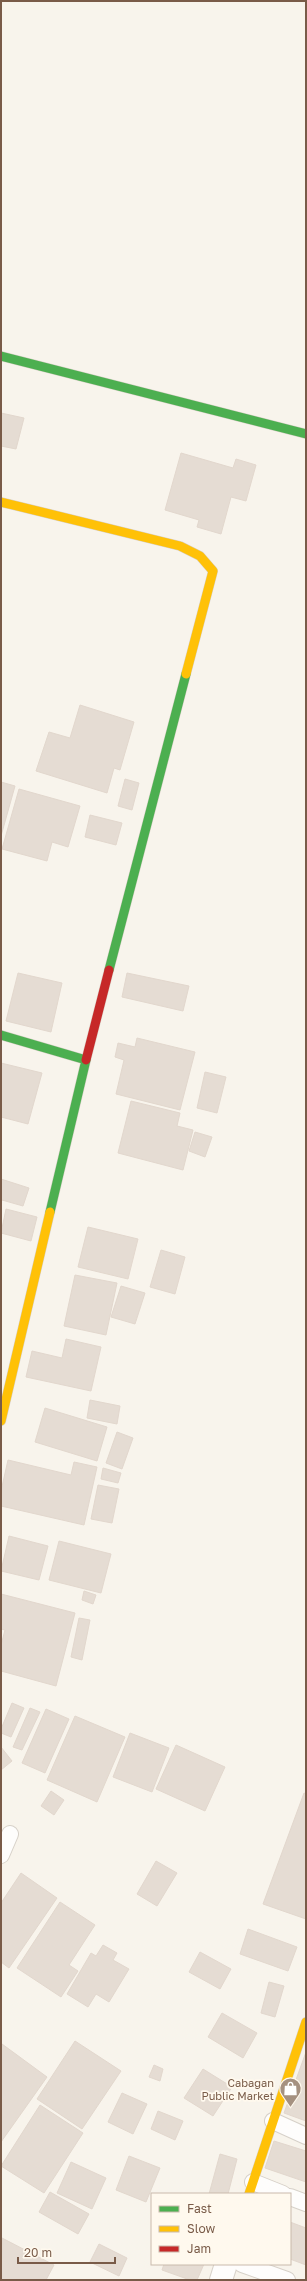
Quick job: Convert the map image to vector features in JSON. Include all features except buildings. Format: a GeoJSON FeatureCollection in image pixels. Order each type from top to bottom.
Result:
{"type":"FeatureCollection","features":[{"type":"Feature","properties":{"kind":"street"},"geometry":{"type":"LineString","coordinates":[[1,356],[306,434]]}},
{"type":"Feature","properties":{"kind":"street"},"geometry":{"type":"LineString","coordinates":[[1,502],[180,546],[200,556],[213,571],[86,1060],[1,1421]]}},
{"type":"Feature","properties":{"kind":"street"},"geometry":{"type":"LineString","coordinates":[[1,1035],[86,1060]]}},
{"type":"Feature","properties":{"kind":"street"},"geometry":{"type":"LineString","coordinates":[[251,2188],[306,2022]]}},
{"type":"Feature","properties":{"kind":"street"},"geometry":{"type":"LineString","coordinates":[[221,2280],[226,2265]]}},
{"type":"Feature","properties":{"kind":"lane"},"geometry":{"type":"LineString","coordinates":[[1,1854],[10,1834]]}},
{"type":"Feature","properties":{"kind":"lane"},"geometry":{"type":"LineString","coordinates":[[273,2121],[306,2136]]}},
{"type":"Feature","properties":{"kind":"lane"},"geometry":{"type":"LineString","coordinates":[[251,2188],[278,2193]]}},
{"type":"Feature","properties":{"kind":"lane"},"geometry":{"type":"LineString","coordinates":[[291,2197],[306,2203]]}},
{"type":"Feature","properties":{"kind":"lane"},"geometry":{"type":"LineString","coordinates":[[245,2265],[288,2280]]}},
{"type":"Feature","properties":{"kind":"traffic: fast"},"geometry":{"type":"LineString","coordinates":[[1,356],[306,434]]}},
{"type":"Feature","properties":{"kind":"traffic: fast"},"geometry":{"type":"LineString","coordinates":[[109,970],[186,674]]}},
{"type":"Feature","properties":{"kind":"traffic: fast"},"geometry":{"type":"LineString","coordinates":[[1,1035],[86,1060],[50,1212]]}},
{"type":"Feature","properties":{"kind":"traffic: slow"},"geometry":{"type":"LineString","coordinates":[[1,502],[180,546],[200,556],[213,571],[186,674]]}},
{"type":"Feature","properties":{"kind":"traffic: slow"},"geometry":{"type":"LineString","coordinates":[[1,1421],[50,1212]]}},
{"type":"Feature","properties":{"kind":"traffic: slow"},"geometry":{"type":"LineString","coordinates":[[249,2193],[306,2022]]}},
{"type":"Feature","properties":{"kind":"traffic: jam"},"geometry":{"type":"LineString","coordinates":[[86,1060],[109,970]]}},
{"type":"Feature","properties":{"kind":"place","name":"Cabagan Public Market"},"geometry":{"type":"Point","coordinates":[290,2108]}}]}
